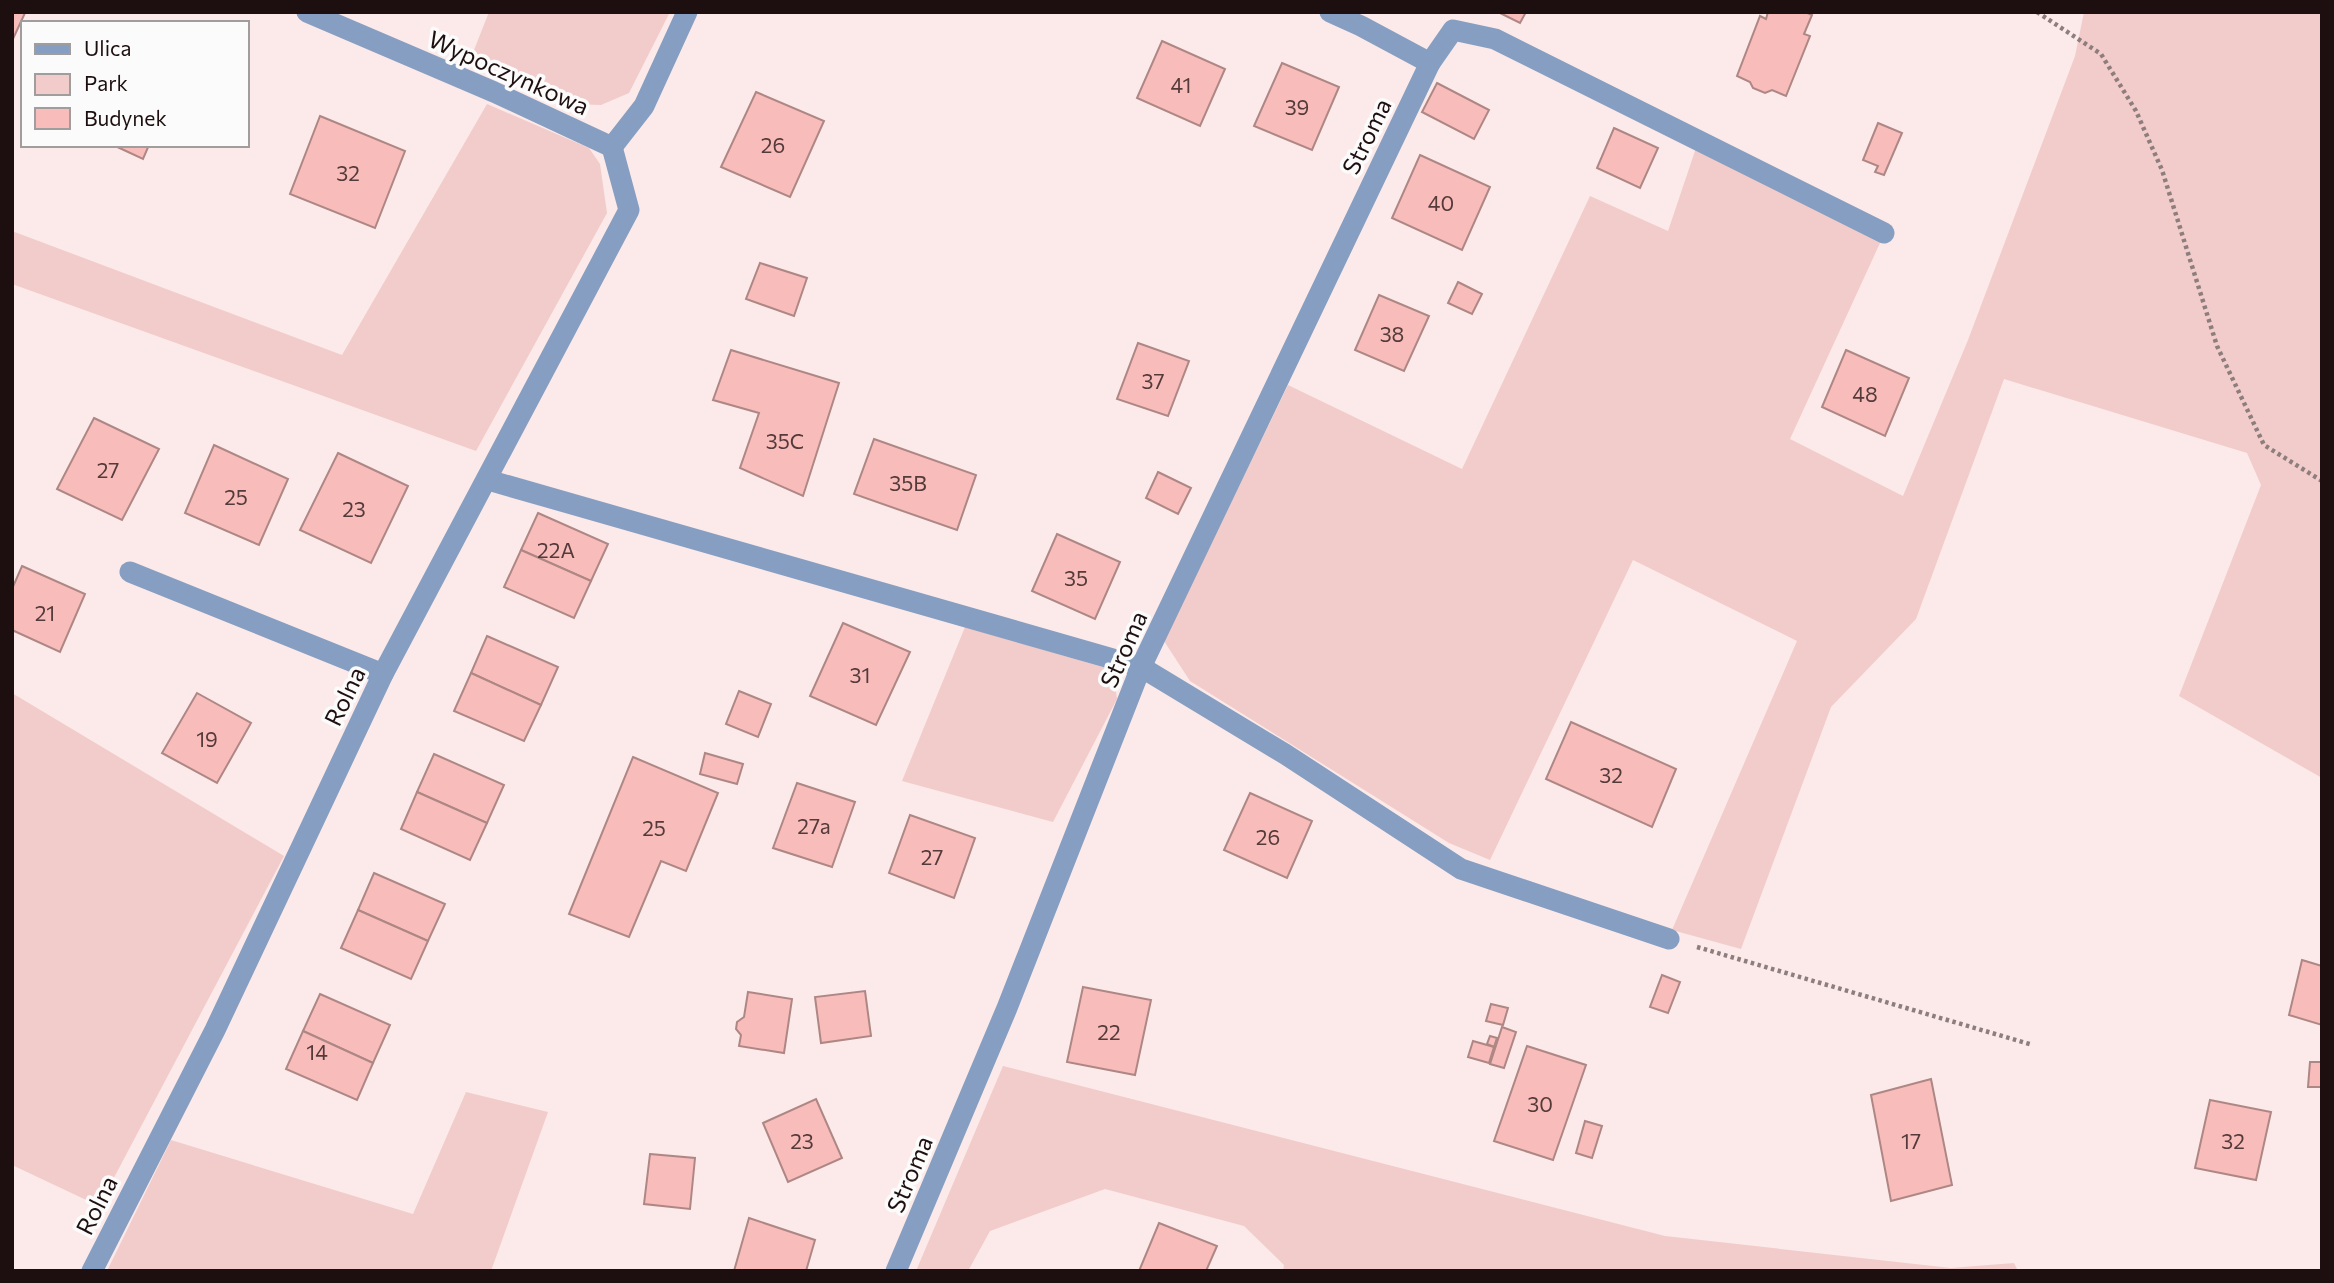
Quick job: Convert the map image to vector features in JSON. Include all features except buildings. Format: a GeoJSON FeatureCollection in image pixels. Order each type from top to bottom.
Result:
{"type":"FeatureCollection","features":[{"type":"Feature","properties":{"kind":"street","name":"Wypoczynkowa"},"geometry":{"type":"LineString","coordinates":[[307,12],[494,92],[612,147]]}},
{"type":"Feature","properties":{"kind":"street"},"geometry":{"type":"LineString","coordinates":[[612,147],[644,106],[687,12]]}},
{"type":"Feature","properties":{"kind":"street"},"geometry":{"type":"LineString","coordinates":[[1330,12],[1430,63]]}},
{"type":"Feature","properties":{"kind":"street","name":"Stroma"},"geometry":{"type":"LineString","coordinates":[[896,1271],[1007,1008],[1141,667],[1430,63],[1453,30],[1495,39],[1884,233]]}},
{"type":"Feature","properties":{"kind":"street","name":"Rolna"},"geometry":{"type":"LineString","coordinates":[[92,1271],[215,1030],[383,674],[629,210],[612,147]]}},
{"type":"Feature","properties":{"kind":"street"},"geometry":{"type":"LineString","coordinates":[[488,480],[1141,667],[1284,754],[1461,869],[1669,939]]}},
{"type":"Feature","properties":{"kind":"street"},"geometry":{"type":"LineString","coordinates":[[131,572],[383,674]]}},
{"type":"Feature","properties":{"kind":"path"},"geometry":{"type":"LineString","coordinates":[[2037,12],[2101,54],[2136,111],[2162,170],[2217,345],[2264,445],[2322,481]]}},
{"type":"Feature","properties":{"kind":"path"},"geometry":{"type":"LineString","coordinates":[[1669,939],[2033,1045]]}},
{"type":"Feature","properties":{"kind":"green space"},"geometry":{"type":"Polygon","coordinates":[[[489,12],[670,12],[629,93],[601,105],[570,104],[472,55],[489,12]]]}},
{"type":"Feature","properties":{"kind":"green space"},"geometry":{"type":"Polygon","coordinates":[[[2084,12],[2322,12],[2322,778],[2179,696],[2261,485],[2247,453],[2004,379],[1916,619],[1831,707],[1741,949],[1672,930],[1797,641],[1633,560],[1490,860],[1449,843],[1190,681],[1164,641],[1288,385],[1462,469],[1590,196],[1668,231],[1696,148],[1880,243],[1790,439],[1903,496],[1968,340],[2075,56],[2084,12]]]}},
{"type":"Feature","properties":{"kind":"green space"},"geometry":{"type":"Polygon","coordinates":[[[487,104],[589,148],[600,164],[607,213],[476,451],[12,284],[12,231],[342,355],[487,104]]]}},
{"type":"Feature","properties":{"kind":"green space"},"geometry":{"type":"Polygon","coordinates":[[[965,627],[1113,670],[1117,699],[1053,822],[902,781],[965,627]]]}},
{"type":"Feature","properties":{"kind":"green space"},"geometry":{"type":"Polygon","coordinates":[[[12,693],[284,856],[99,1206],[12,1165],[12,693]]]}},
{"type":"Feature","properties":{"kind":"green space"},"geometry":{"type":"Polygon","coordinates":[[[1003,1066],[1665,1236],[1951,1268],[2014,1263],[2018,1271],[1283,1271],[1284,1265],[1244,1226],[1105,1189],[990,1231],[968,1271],[916,1271],[1003,1066]]]}},
{"type":"Feature","properties":{"kind":"green space"},"geometry":{"type":"Polygon","coordinates":[[[466,1092],[548,1112],[491,1271],[107,1271],[171,1140],[413,1214],[466,1092]]]}}]}
